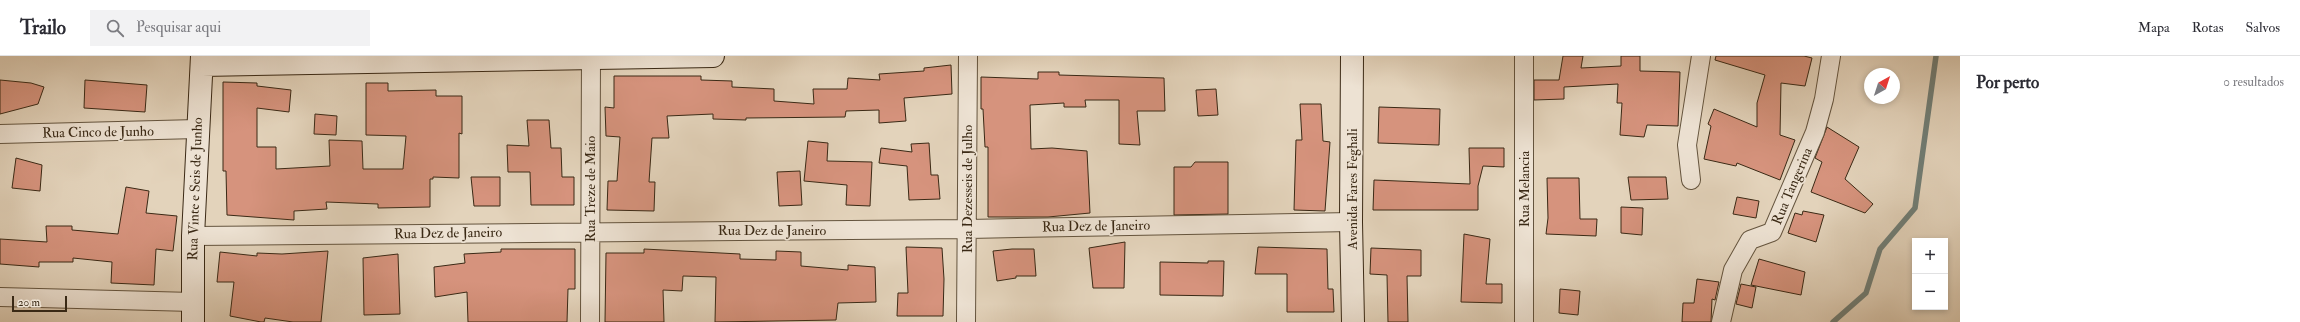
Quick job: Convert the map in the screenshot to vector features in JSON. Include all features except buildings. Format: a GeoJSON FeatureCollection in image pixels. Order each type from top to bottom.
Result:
{"type":"FeatureCollection","features":[{"type":"Feature","properties":{"kind":"street"},"geometry":{"type":"LineString","coordinates":[[202,61],[713,56]]}},
{"type":"Feature","properties":{"kind":"street","name":"Rua Dezesseis de Julho"},"geometry":{"type":"LineString","coordinates":[[966,322],[968,229],[968,56]]}},
{"type":"Feature","properties":{"kind":"street","name":"Avenida Fares Feghali"},"geometry":{"type":"LineString","coordinates":[[1352,56],[1351,222],[1353,322]]}},
{"type":"Feature","properties":{"kind":"street","name":"Rua Melancia"},"geometry":{"type":"LineString","coordinates":[[1524,56],[1524,322]]}},
{"type":"Feature","properties":{"kind":"street"},"geometry":{"type":"LineString","coordinates":[[1691,180],[1687,145],[1701,56]]}},
{"type":"Feature","properties":{"kind":"street","name":"Rua Tangerina"},"geometry":{"type":"LineString","coordinates":[[1721,322],[1733,270],[1750,240],[1772,232],[1815,132],[1824,99],[1831,56]]}},
{"type":"Feature","properties":{"kind":"street","name":"Rua Treze de Maio"},"geometry":{"type":"LineString","coordinates":[[590,322],[589,231],[591,57]]}},
{"type":"Feature","properties":{"kind":"street","name":"Rua Vinte e Seis de Junho"},"geometry":{"type":"LineString","coordinates":[[193,312],[192,236],[202,61]]}},
{"type":"Feature","properties":{"kind":"street","name":"Rua Cinco de Junho"},"geometry":{"type":"LineString","coordinates":[[0,134],[197,129]]}},
{"type":"Feature","properties":{"kind":"street","name":"Rua Dez de Janeiro"},"geometry":{"type":"LineString","coordinates":[[192,236],[589,231],[968,229],[1351,222]]}},
{"type":"Feature","properties":{"kind":"street"},"geometry":{"type":"LineString","coordinates":[[0,297],[193,312]]}},
{"type":"Feature","properties":{"kind":"waterway"},"geometry":{"type":"LineString","coordinates":[[1833,322],[1866,293],[1880,249],[1915,208],[1936,56]]}}]}
